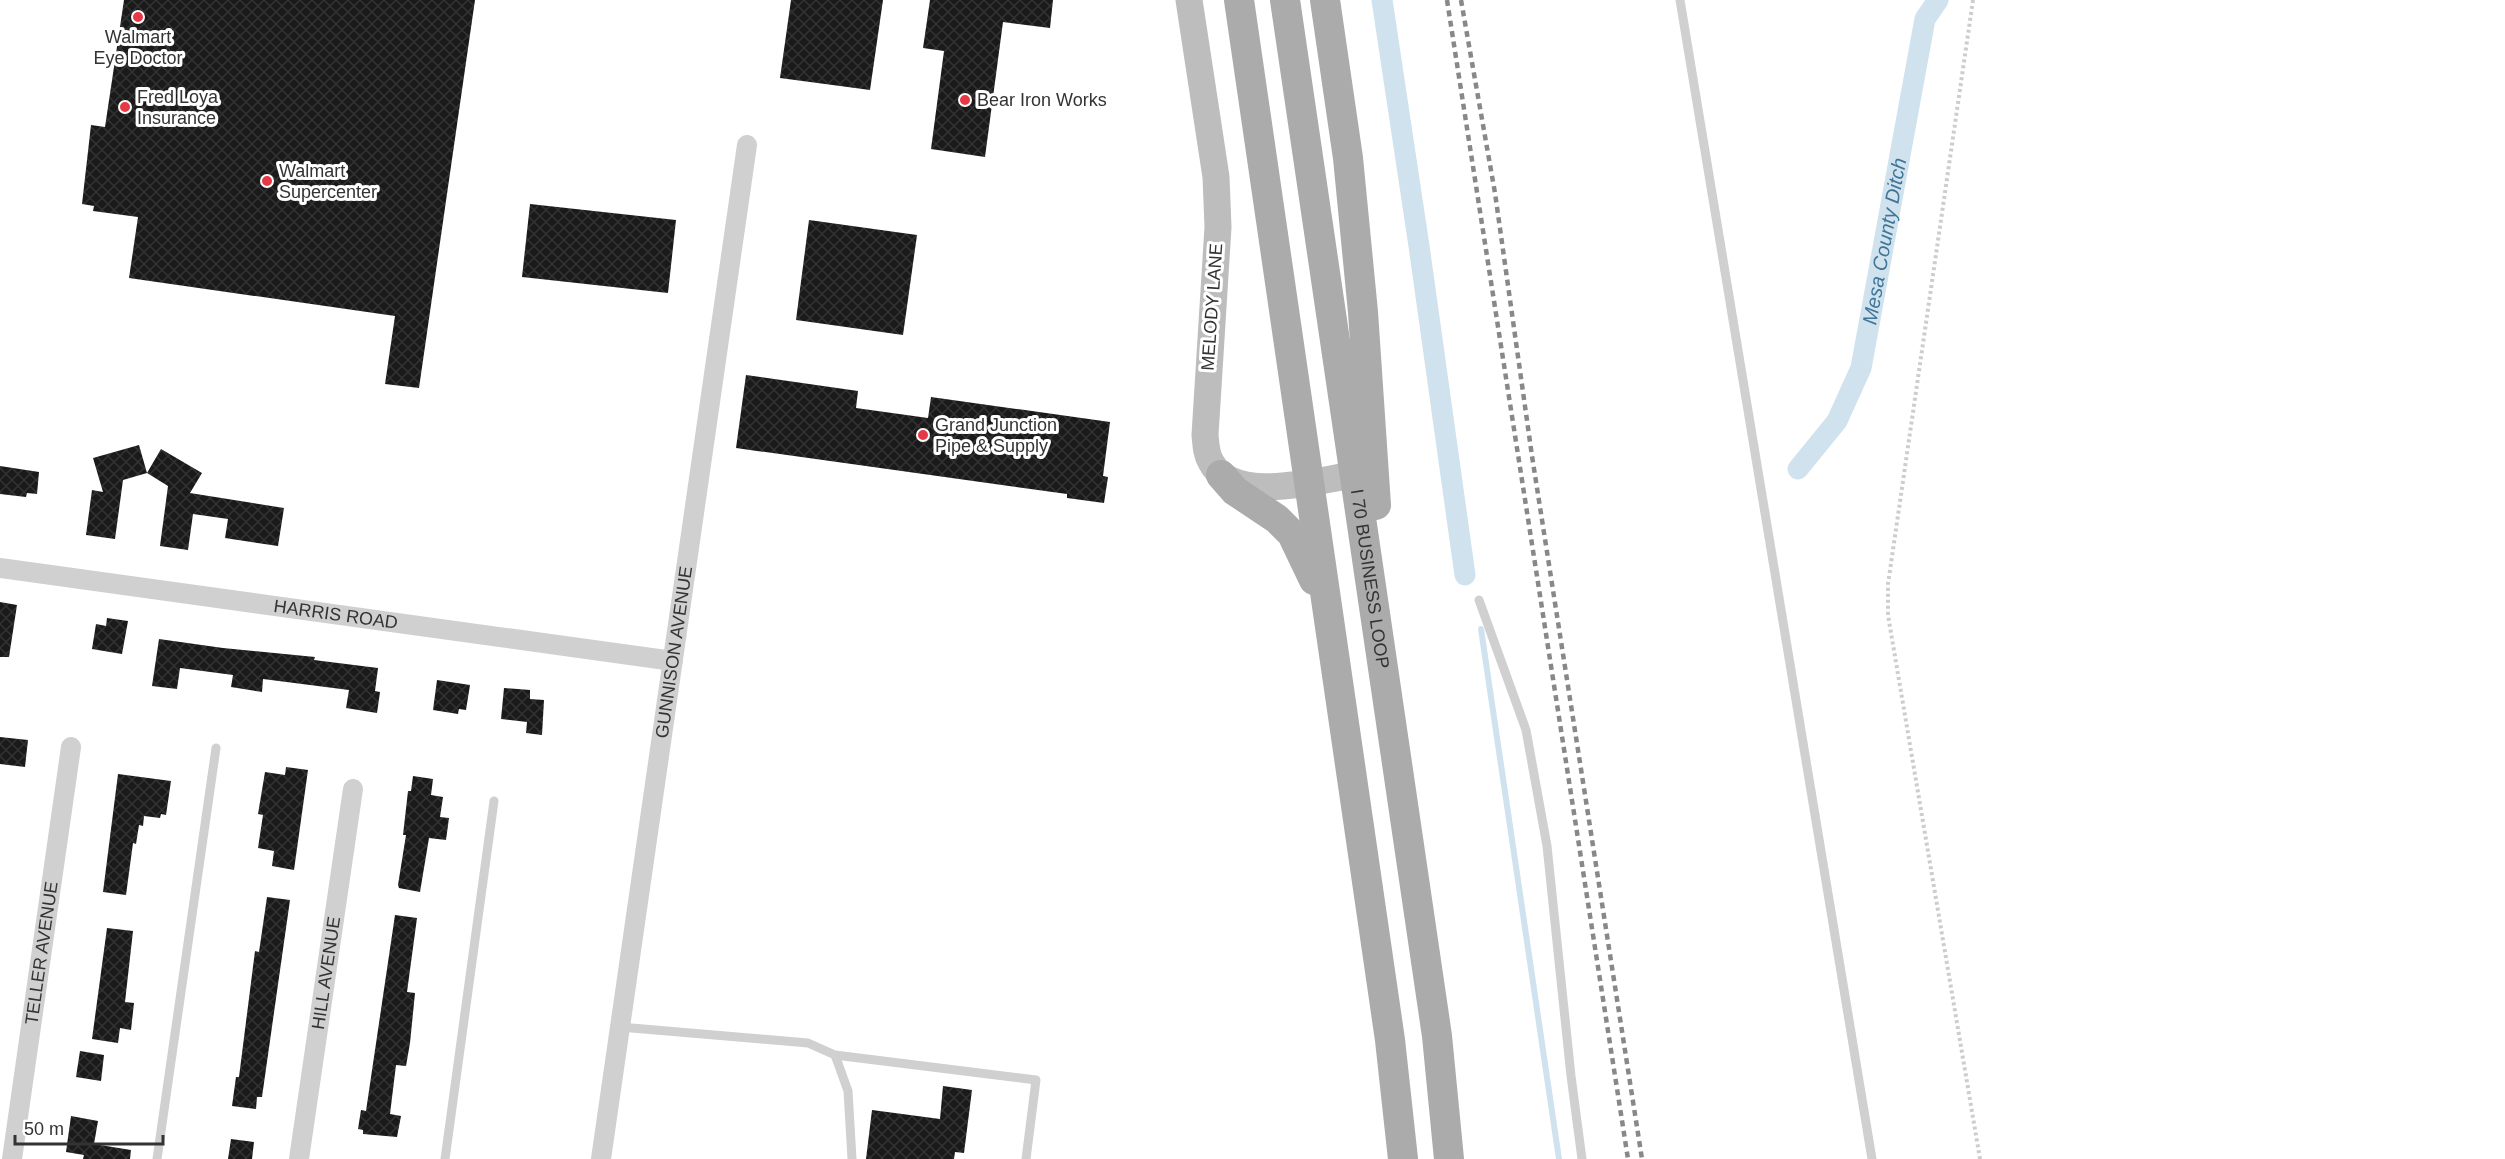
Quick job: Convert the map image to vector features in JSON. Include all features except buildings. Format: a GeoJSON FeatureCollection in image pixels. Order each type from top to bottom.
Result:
{"type":"FeatureCollection","features":[{"type":"Feature","properties":{"kind":"main road"},"geometry":{"type":"LineString","coordinates":[[1239,0],[1390,1040],[1403,1159]]}},
{"type":"Feature","properties":{"kind":"main road","name":"I 70 BUSINESS LOOP"},"geometry":{"type":"LineString","coordinates":[[1285,0],[1437,1036],[1449,1159]]}},
{"type":"Feature","properties":{"kind":"main road"},"geometry":{"type":"LineString","coordinates":[[1325,0],[1348,158],[1363,312],[1373,447],[1384,673]]}},
{"type":"Feature","properties":{"kind":"main road"},"geometry":{"type":"LineString","coordinates":[[1221,475],[1241,496],[1277,519],[1292,534],[1310,570],[1333,640]]}},
{"type":"Feature","properties":{"kind":"street","name":"MELODY LANE"},"geometry":{"type":"LineString","coordinates":[[1190,0],[1216,177],[1218,227],[1205,435],[1211,463],[1221,475]]}},
{"type":"Feature","properties":{"kind":"street","name":"GUNNISON AVENUE"},"geometry":{"type":"LineString","coordinates":[[601,1159],[747,145]]}},
{"type":"Feature","properties":{"kind":"street"},"geometry":{"type":"LineString","coordinates":[[1221,475],[1236,483],[1253,487],[1273,487],[1354,475]]}},
{"type":"Feature","properties":{"kind":"street","name":"HARRIS ROAD"},"geometry":{"type":"LineString","coordinates":[[0,568],[672,662]]}},
{"type":"Feature","properties":{"kind":"street","name":"TELLER AVENUE"},"geometry":{"type":"LineString","coordinates":[[12,1159],[72,747]]}},
{"type":"Feature","properties":{"kind":"street","name":"HILL AVENUE"},"geometry":{"type":"LineString","coordinates":[[299,1159],[353,789]]}},
{"type":"Feature","properties":{"kind":"lane"},"geometry":{"type":"LineString","coordinates":[[1680,0],[1872,1159]]}},
{"type":"Feature","properties":{"kind":"lane"},"geometry":{"type":"LineString","coordinates":[[1479,600],[1526,730],[1547,846],[1582,1159]]}},
{"type":"Feature","properties":{"kind":"lane"},"geometry":{"type":"LineString","coordinates":[[157,1159],[216,748]]}},
{"type":"Feature","properties":{"kind":"lane"},"geometry":{"type":"LineString","coordinates":[[445,1159],[494,801]]}},
{"type":"Feature","properties":{"kind":"lane"},"geometry":{"type":"LineString","coordinates":[[620,1027],[808,1042],[835,1055],[1036,1080],[1026,1159]]}},
{"type":"Feature","properties":{"kind":"lane"},"geometry":{"type":"LineString","coordinates":[[835,1055],[848,1091],[852,1159]]}},
{"type":"Feature","properties":{"kind":"path"},"geometry":{"type":"LineString","coordinates":[[1973,0],[1888,584],[1888,615],[1980,1159]]}},
{"type":"Feature","properties":{"kind":"waterway"},"geometry":{"type":"LineString","coordinates":[[1382,0],[1465,575]]}},
{"type":"Feature","properties":{"kind":"waterway","name":"Mesa County Ditch"},"geometry":{"type":"LineString","coordinates":[[1798,469],[1837,421],[1861,368],[1925,19],[1938,0]]}},
{"type":"Feature","properties":{"kind":"waterway"},"geometry":{"type":"LineString","coordinates":[[1481,629],[1559,1159]]}},
{"type":"Feature","properties":{"kind":"railway"},"geometry":{"type":"LineString","coordinates":[[1447,0],[1628,1159]]}},
{"type":"Feature","properties":{"kind":"railway"},"geometry":{"type":"LineString","coordinates":[[1461,0],[1495,193],[1532,456],[1642,1159]]}},
{"type":"Feature","properties":{"kind":"place","name":"Walmart Eye Doctor"},"geometry":{"type":"Point","coordinates":[138,17]}},
{"type":"Feature","properties":{"kind":"place","name":"Bear Iron Works"},"geometry":{"type":"Point","coordinates":[965,100]}},
{"type":"Feature","properties":{"kind":"place","name":"Fred Loya Insurance"},"geometry":{"type":"Point","coordinates":[125,107]}},
{"type":"Feature","properties":{"kind":"place","name":"Walmart Supercenter"},"geometry":{"type":"Point","coordinates":[267,181]}},
{"type":"Feature","properties":{"kind":"place","name":"Grand Junction Pipe & Supply"},"geometry":{"type":"Point","coordinates":[923,435]}}]}
